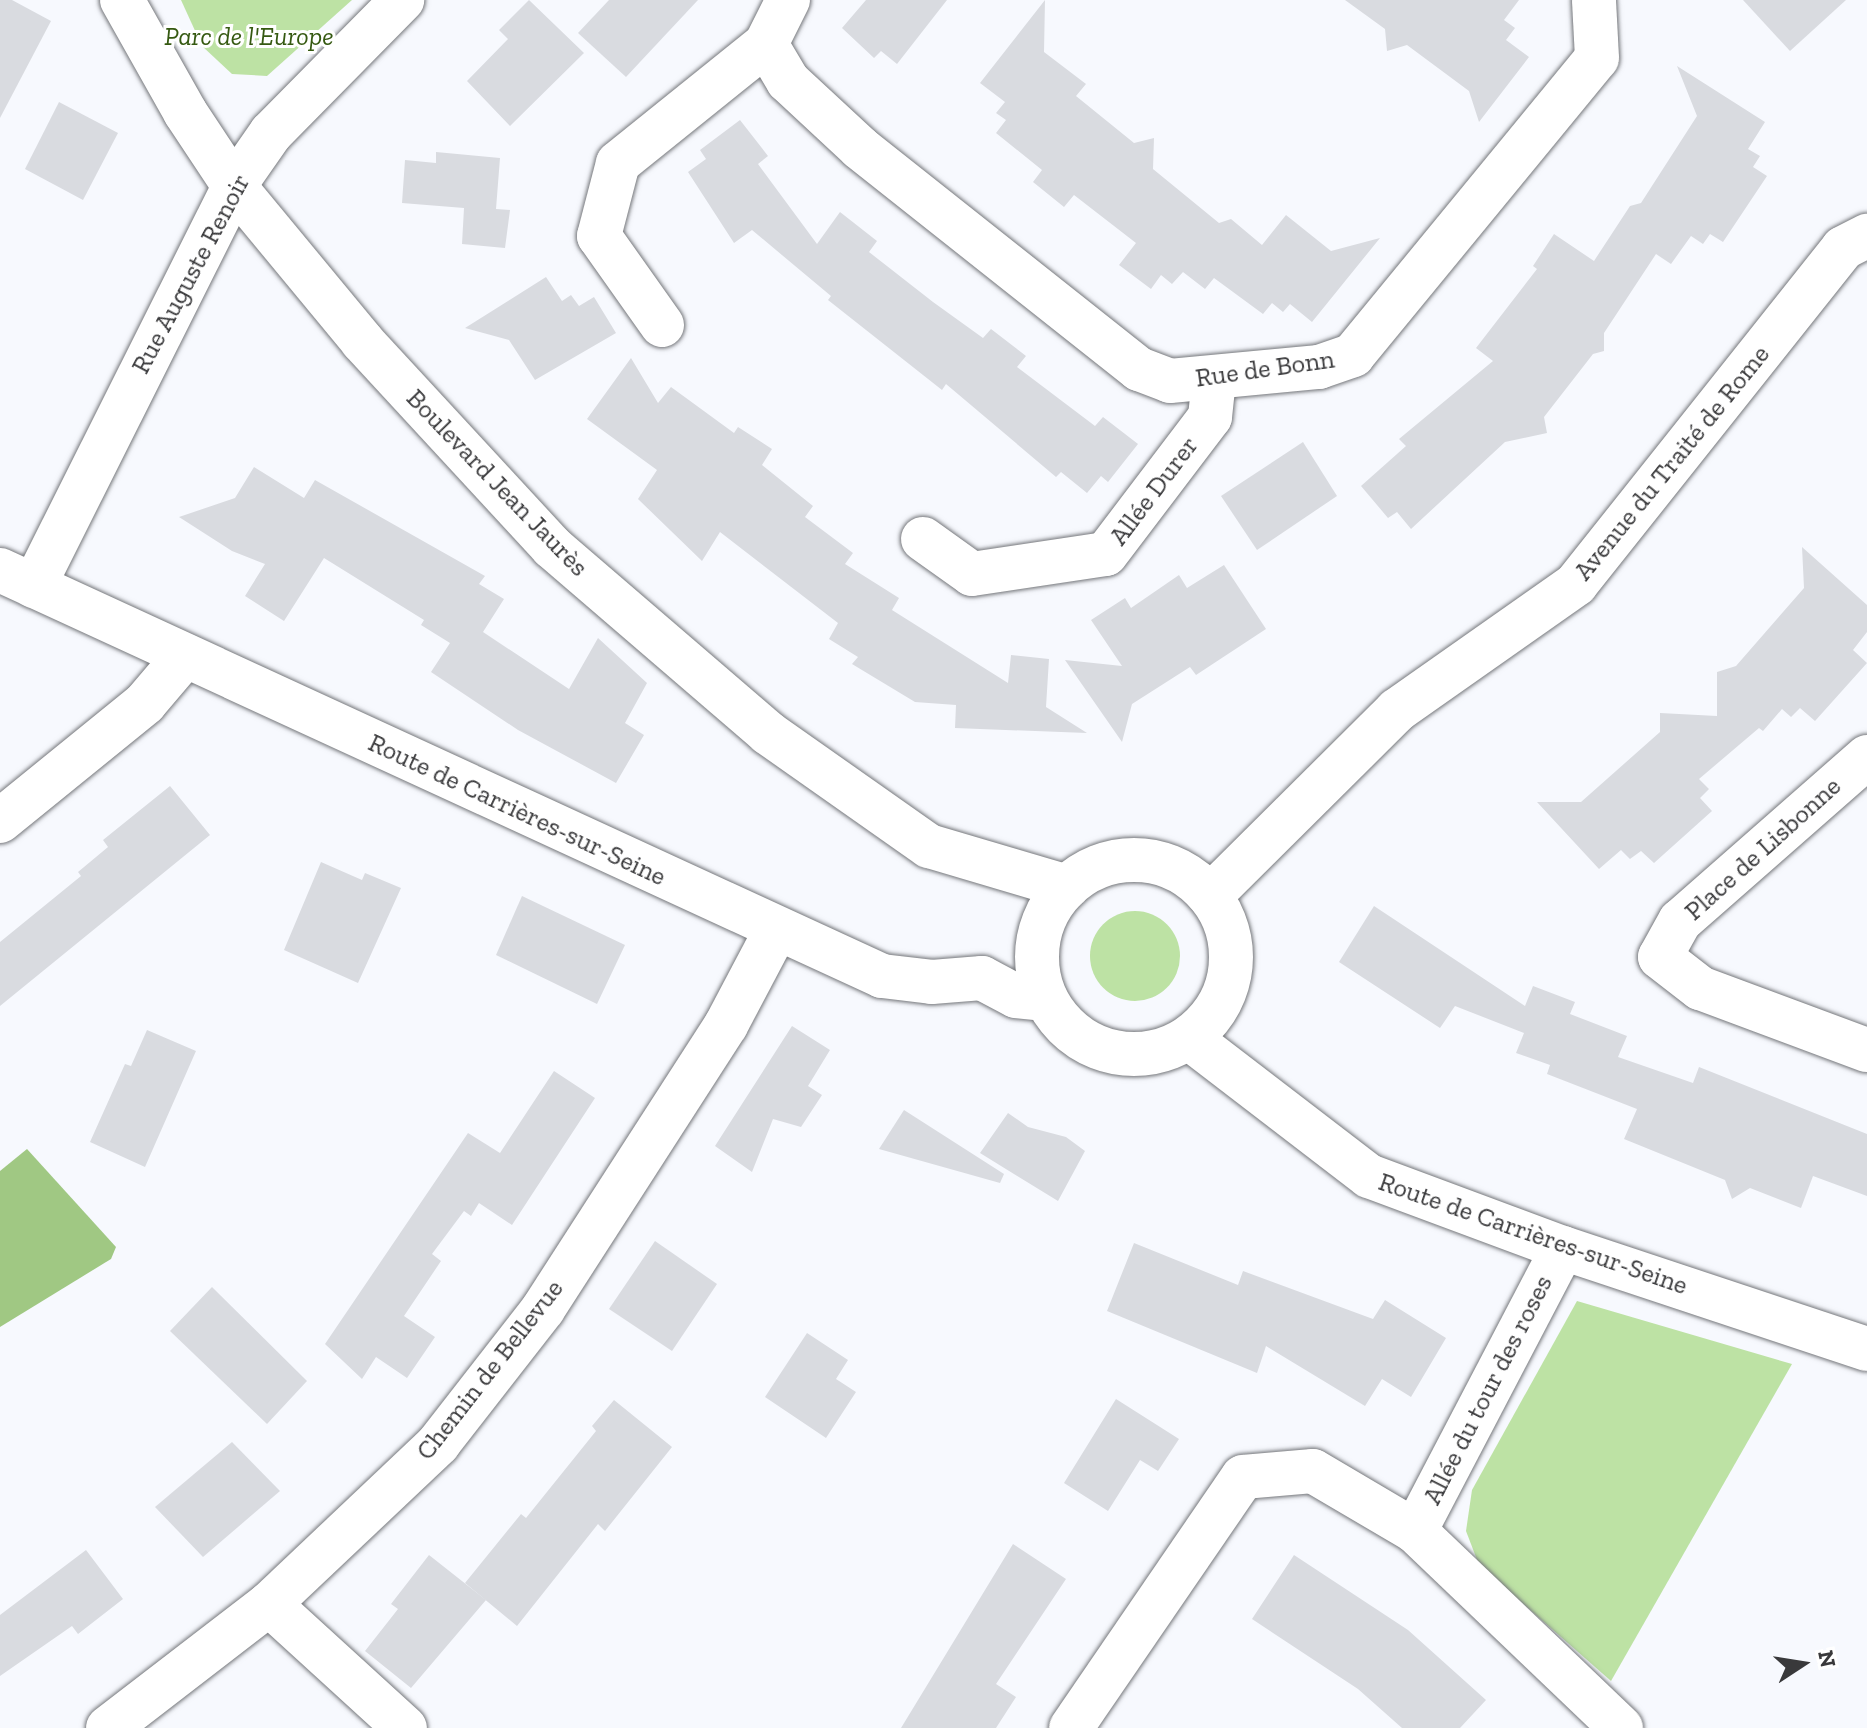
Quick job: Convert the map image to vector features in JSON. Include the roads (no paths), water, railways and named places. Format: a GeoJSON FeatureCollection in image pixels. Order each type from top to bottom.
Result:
{"type":"FeatureCollection","features":[{"type":"Feature","properties":{"kind":"street","name":"Boulevard Jean Jaurès"},"geometry":{"type":"LineString","coordinates":[[122,0],[185,112],[234,186],[362,341],[552,547],[768,733],[929,846],[1067,887]]}},
{"type":"Feature","properties":{"kind":"street","name":"Rue Auguste Renoir"},"geometry":{"type":"LineString","coordinates":[[17,578],[234,186],[271,133],[402,0]]}},
{"type":"Feature","properties":{"kind":"street"},"geometry":{"type":"LineString","coordinates":[[662,325],[599,236],[618,163],[766,44],[788,0]]}},
{"type":"Feature","properties":{"kind":"street","name":"Rue de Bonn"},"geometry":{"type":"LineString","coordinates":[[766,44],[788,81],[860,148],[1139,369],[1170,381],[1214,380],[1319,367],[1353,355],[1597,58],[1594,0]]}},
{"type":"Feature","properties":{"kind":"street","name":"Avenue du Traité de Rome"},"geometry":{"type":"LineString","coordinates":[[1210,896],[1397,710],[1576,584],[1843,248],[1867,236]]}},
{"type":"Feature","properties":{"kind":"street","name":"Allée Durer"},"geometry":{"type":"LineString","coordinates":[[923,539],[972,574],[1106,554],[1210,417],[1214,380]]}},
{"type":"Feature","properties":{"kind":"street","name":"Route de Carrières-sur-Seine"},"geometry":{"type":"LineString","coordinates":[[17,578],[776,930],[882,976],[932,982],[982,978],[1016,996],[1046,999]]}},
{"type":"Feature","properties":{"kind":"street"},"geometry":{"type":"LineString","coordinates":[[0,821],[145,703],[185,656]]}},
{"type":"Feature","properties":{"kind":"street","name":"Place de Lisbonne"},"geometry":{"type":"LineString","coordinates":[[1867,757],[1680,921],[1660,957],[1700,988],[1867,1050]]}},
{"type":"Feature","properties":{"kind":"street"},"geometry":{"type":"LineString","coordinates":[[1124,860],[1157,862],[1186,874],[1210,896],[1226,924],[1232,955],[1217,1007],[1189,1038],[1136,1055],[1109,1051],[1072,1031],[1046,999],[1038,970],[1038,940],[1048,911],[1067,887],[1093,869],[1124,860]]}},
{"type":"Feature","properties":{"kind":"street","name":"Chemin de Bellevue"},"geometry":{"type":"LineString","coordinates":[[108,1728],[269,1604],[438,1444],[543,1309],[726,1025],[776,930]]}},
{"type":"Feature","properties":{"kind":"street","name":"Route de Carrières-sur-Seine"},"geometry":{"type":"LineString","coordinates":[[1189,1038],[1369,1176],[1563,1248],[1867,1349]]}},
{"type":"Feature","properties":{"kind":"street","name":"Allée du tour des roses"},"geometry":{"type":"LineString","coordinates":[[1415,1531],[1563,1248]]}},
{"type":"Feature","properties":{"kind":"street","name":"Allée du tour des roses"},"geometry":{"type":"LineString","coordinates":[[1071,1728],[1243,1477],[1313,1471],[1415,1531],[1621,1728]]}},
{"type":"Feature","properties":{"kind":"street"},"geometry":{"type":"LineString","coordinates":[[269,1604],[405,1728]]}},
{"type":"Feature","properties":{"kind":"park label","name":"Parc de l'Europe"},"geometry":{"type":"Point","coordinates":[249,37]}}]}
